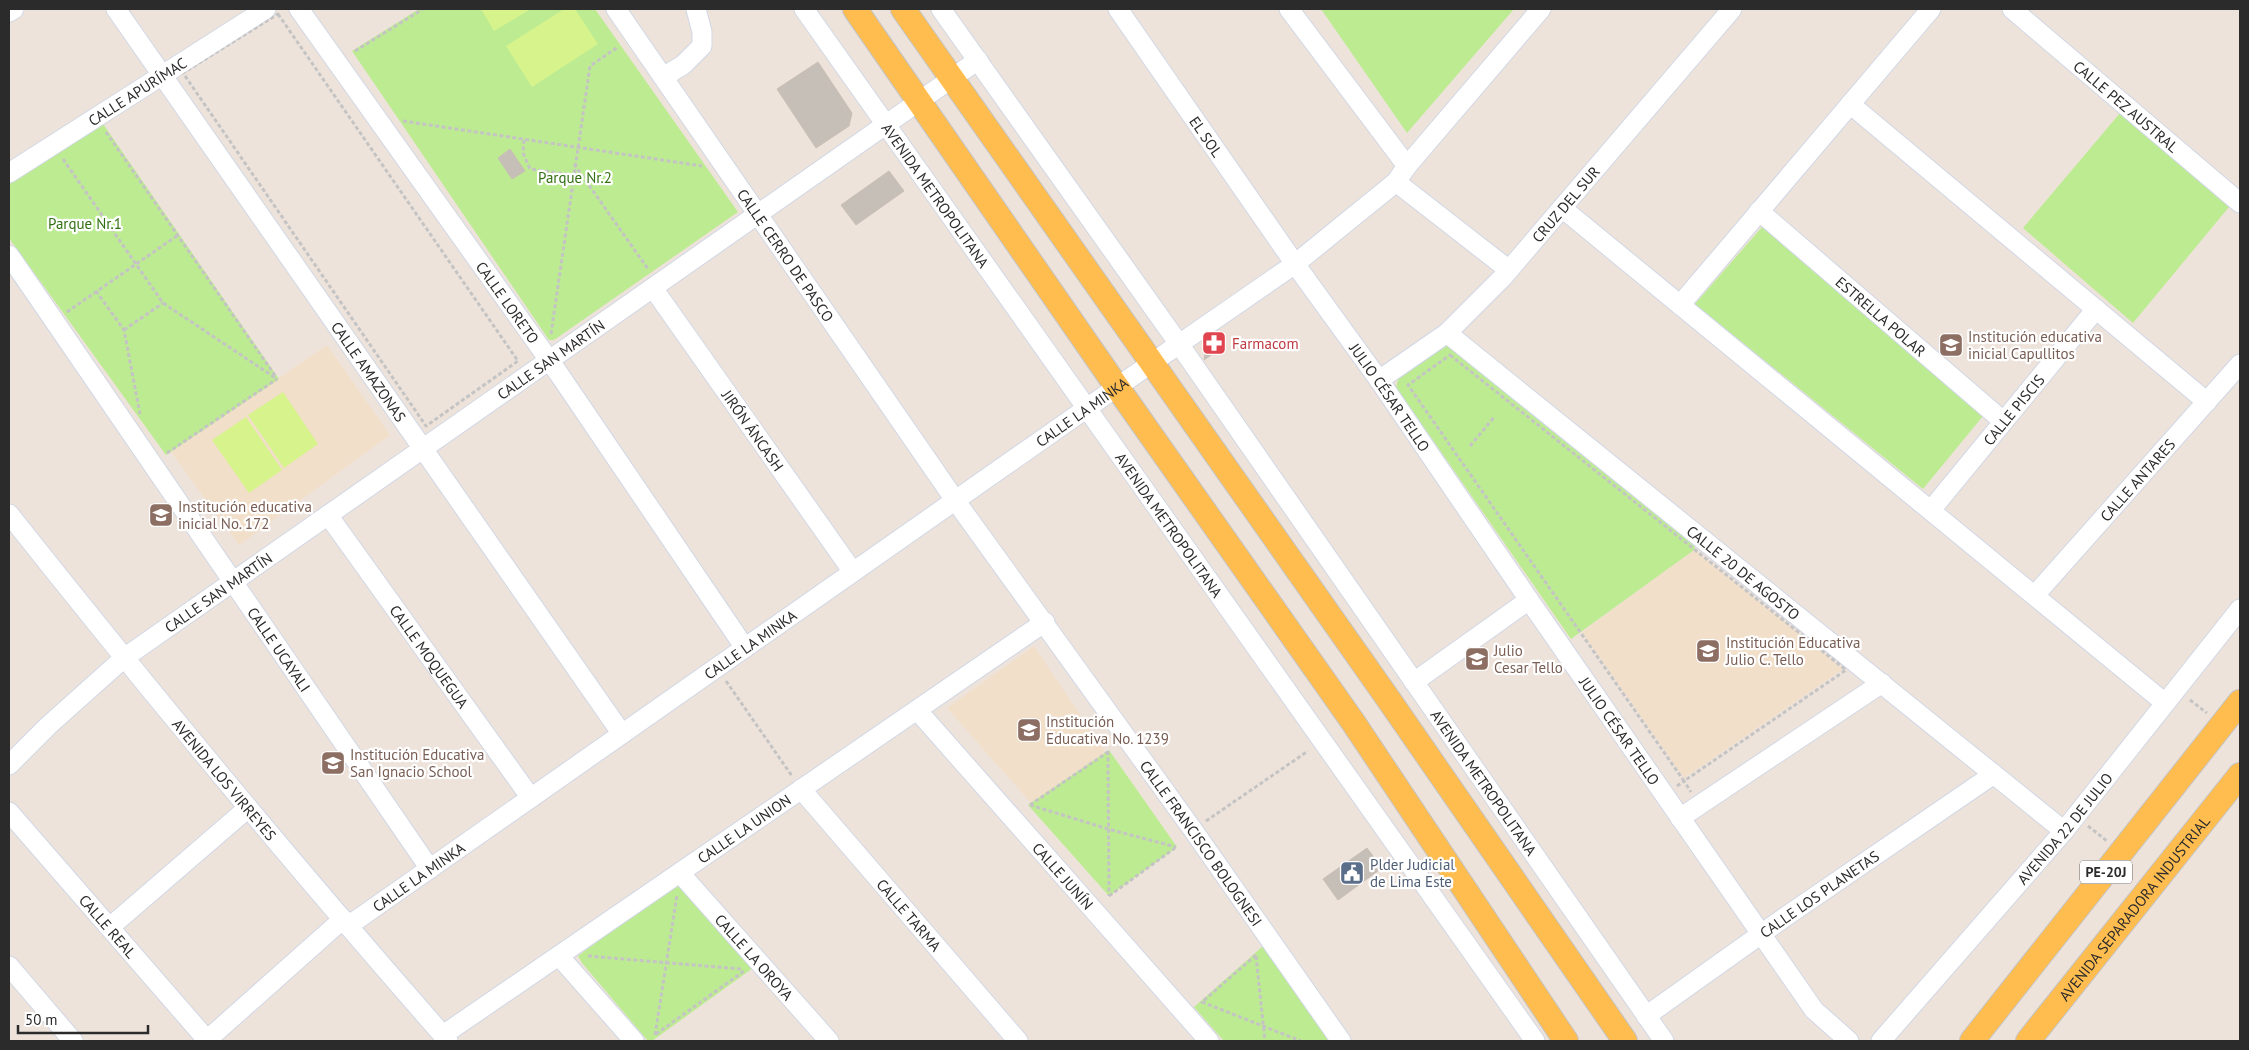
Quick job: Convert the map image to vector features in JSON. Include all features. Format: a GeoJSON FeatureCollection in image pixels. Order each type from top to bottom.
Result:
{"type":"FeatureCollection","features":[{"type":"Feature","properties":{"kind":"main road"},"geometry":{"type":"LineString","coordinates":[[855,9],[1117,387],[1353,722],[1566,1041]]}},
{"type":"Feature","properties":{"kind":"main road","name":"AVENIDA METROPOLITANA"},"geometry":{"type":"LineString","coordinates":[[903,9],[1152,362],[1625,1041]]}},
{"type":"Feature","properties":{"kind":"main road","name":"PE-20J"},"geometry":{"type":"LineString","coordinates":[[1972,1041],[2240,702]]}},
{"type":"Feature","properties":{"kind":"main road","name":"AVENIDA SEPARADORA INDUSTRIAL"},"geometry":{"type":"LineString","coordinates":[[2028,1041],[2240,775]]}},
{"type":"Feature","properties":{"kind":"street"},"geometry":{"type":"LineString","coordinates":[[9,12],[14,9]]}},
{"type":"Feature","properties":{"kind":"street","name":"CALLE AMAZONAS"},"geometry":{"type":"LineString","coordinates":[[116,9],[622,734]]}},
{"type":"Feature","properties":{"kind":"street","name":"CALLE APURÍMAC"},"geometry":{"type":"LineString","coordinates":[[9,173],[266,9]]}},
{"type":"Feature","properties":{"kind":"street","name":"CALLE LORETO"},"geometry":{"type":"LineString","coordinates":[[299,9],[550,360],[746,648]]}},
{"type":"Feature","properties":{"kind":"street","name":"CALLE CERRO DE PASCO"},"geometry":{"type":"LineString","coordinates":[[616,9],[955,500]]}},
{"type":"Feature","properties":{"kind":"street"},"geometry":{"type":"LineString","coordinates":[[662,76],[683,65],[702,46],[702,32],[696,9]]}},
{"type":"Feature","properties":{"kind":"street","name":"AVENIDA METROPOLITANA"},"geometry":{"type":"LineString","coordinates":[[804,9],[1535,1041]]}},
{"type":"Feature","properties":{"kind":"street","name":"AVENIDA METROPOLITANA"},"geometry":{"type":"LineString","coordinates":[[941,9],[1179,344],[1664,1041]]}},
{"type":"Feature","properties":{"kind":"street","name":"EL SOL"},"geometry":{"type":"LineString","coordinates":[[1118,9],[1295,264]]}},
{"type":"Feature","properties":{"kind":"street"},"geometry":{"type":"LineString","coordinates":[[1289,9],[1407,166]]}},
{"type":"Feature","properties":{"kind":"street","name":"CALLE LA MINKA"},"geometry":{"type":"LineString","coordinates":[[208,1041],[346,922],[430,869],[1152,362],[1295,264],[1396,182],[1407,166],[1541,9]]}},
{"type":"Feature","properties":{"kind":"street","name":"CRUZ DEL SUR"},"geometry":{"type":"LineString","coordinates":[[1379,380],[1447,333],[1508,270],[1732,9]]}},
{"type":"Feature","properties":{"kind":"street"},"geometry":{"type":"LineString","coordinates":[[1680,304],[1931,9]]}},
{"type":"Feature","properties":{"kind":"street","name":"CALLE PEZ AUSTRAL"},"geometry":{"type":"LineString","coordinates":[[2012,9],[2240,203]]}},
{"type":"Feature","properties":{"kind":"street","name":"CALLE SAN MARTÍN"},"geometry":{"type":"LineString","coordinates":[[9,765],[49,725],[124,658],[978,60]]}},
{"type":"Feature","properties":{"kind":"street"},"geometry":{"type":"LineString","coordinates":[[1850,104],[2207,402]]}},
{"type":"Feature","properties":{"kind":"street"},"geometry":{"type":"LineString","coordinates":[[1396,182],[1508,270]]}},
{"type":"Feature","properties":{"kind":"street"},"geometry":{"type":"LineString","coordinates":[[1562,208],[2035,595],[2170,696]]}},
{"type":"Feature","properties":{"kind":"street","name":"ESTRELLA POLAR"},"geometry":{"type":"LineString","coordinates":[[1759,211],[2003,421]]}},
{"type":"Feature","properties":{"kind":"street","name":"CALLE UCAYALI"},"geometry":{"type":"LineString","coordinates":[[9,255],[430,869]]}},
{"type":"Feature","properties":{"kind":"street","name":"JULIO CÉSAR TELLO"},"geometry":{"type":"LineString","coordinates":[[1295,264],[1379,380],[1529,600],[1814,1010],[1850,1041]]}},
{"type":"Feature","properties":{"kind":"street","name":"JIRÓN ÁNCASH"},"geometry":{"type":"LineString","coordinates":[[653,288],[853,572]]}},
{"type":"Feature","properties":{"kind":"street","name":"CALLE PISCIS"},"geometry":{"type":"LineString","coordinates":[[1931,510],[2096,309]]}},
{"type":"Feature","properties":{"kind":"street","name":"CALLE 20 DE AGOSTO"},"geometry":{"type":"LineString","coordinates":[[1447,333],[1994,774],[2070,824]]}},
{"type":"Feature","properties":{"kind":"street","name":"CALLE ANTARES"},"geometry":{"type":"LineString","coordinates":[[2035,595],[2240,364]]}},
{"type":"Feature","properties":{"kind":"street","name":"CALLE FRANCISCO BOLOGNESI"},"geometry":{"type":"LineString","coordinates":[[955,500],[1045,622],[1341,1041]]}},
{"type":"Feature","properties":{"kind":"street","name":"AVENIDA LOS VIRREYES"},"geometry":{"type":"LineString","coordinates":[[9,514],[124,658],[248,808],[445,1038]]}},
{"type":"Feature","properties":{"kind":"street","name":"CALLE MOQUEGUA"},"geometry":{"type":"LineString","coordinates":[[328,515],[531,798]]}},
{"type":"Feature","properties":{"kind":"street"},"geometry":{"type":"LineString","coordinates":[[1414,682],[1529,600]]}},
{"type":"Feature","properties":{"kind":"street","name":"AVENIDA 22 DE JULIO"},"geometry":{"type":"LineString","coordinates":[[1882,1041],[2070,824],[2240,609]]}},
{"type":"Feature","properties":{"kind":"street","name":"CALLE LA UNION"},"geometry":{"type":"LineString","coordinates":[[445,1038],[559,956],[1045,622]]}},
{"type":"Feature","properties":{"kind":"street"},"geometry":{"type":"LineString","coordinates":[[1680,818],[1882,683]]}},
{"type":"Feature","properties":{"kind":"street","name":"CALLE JUNÍN"},"geometry":{"type":"LineString","coordinates":[[917,710],[1209,1041]]}},
{"type":"Feature","properties":{"kind":"street","name":"CALLE LOS PLANETAS"},"geometry":{"type":"LineString","coordinates":[[1646,1016],[1994,774]]}},
{"type":"Feature","properties":{"kind":"street","name":"CALLE TARMA"},"geometry":{"type":"LineString","coordinates":[[801,789],[1018,1041]]}},
{"type":"Feature","properties":{"kind":"street"},"geometry":{"type":"LineString","coordinates":[[110,927],[248,808]]}},
{"type":"Feature","properties":{"kind":"street","name":"CALLE REAL"},"geometry":{"type":"LineString","coordinates":[[9,812],[208,1041]]}},
{"type":"Feature","properties":{"kind":"street","name":"CALLE LA OROYA"},"geometry":{"type":"LineString","coordinates":[[680,873],[829,1041]]}},
{"type":"Feature","properties":{"kind":"street"},"geometry":{"type":"LineString","coordinates":[[559,956],[634,1041]]}},
{"type":"Feature","properties":{"kind":"street"},"geometry":{"type":"LineString","coordinates":[[9,966],[74,1041]]}},
{"type":"Feature","properties":{"kind":"path"},"geometry":{"type":"LineString","coordinates":[[355,51],[423,9]]}},
{"type":"Feature","properties":{"kind":"path"},"geometry":{"type":"LineString","coordinates":[[278,14],[518,361],[426,426],[183,73],[278,14]]}},
{"type":"Feature","properties":{"kind":"path"},"geometry":{"type":"LineString","coordinates":[[551,335],[572,175],[590,66],[618,47]]}},
{"type":"Feature","properties":{"kind":"path"},"geometry":{"type":"LineString","coordinates":[[403,121],[702,166]]}},
{"type":"Feature","properties":{"kind":"path"},"geometry":{"type":"LineString","coordinates":[[102,125],[277,379]]}},
{"type":"Feature","properties":{"kind":"path"},"geometry":{"type":"LineString","coordinates":[[524,140],[523,153],[530,169],[572,175]]}},
{"type":"Feature","properties":{"kind":"path"},"geometry":{"type":"LineString","coordinates":[[58,153],[163,303],[277,379]]}},
{"type":"Feature","properties":{"kind":"path"},"geometry":{"type":"LineString","coordinates":[[574,163],[648,269]]}},
{"type":"Feature","properties":{"kind":"path"},"geometry":{"type":"LineString","coordinates":[[54,321],[178,235]]}},
{"type":"Feature","properties":{"kind":"path"},"geometry":{"type":"LineString","coordinates":[[96,291],[124,330],[141,417]]}},
{"type":"Feature","properties":{"kind":"path"},"geometry":{"type":"LineString","coordinates":[[124,330],[163,303]]}},
{"type":"Feature","properties":{"kind":"path"},"geometry":{"type":"LineString","coordinates":[[1450,355],[1408,385],[1684,781],[1846,670]]}},
{"type":"Feature","properties":{"kind":"path"},"geometry":{"type":"LineString","coordinates":[[167,453],[277,379]]}},
{"type":"Feature","properties":{"kind":"path"},"geometry":{"type":"LineString","coordinates":[[1470,446],[1495,416]]}},
{"type":"Feature","properties":{"kind":"path"},"geometry":{"type":"LineString","coordinates":[[717,668],[801,789]]}},
{"type":"Feature","properties":{"kind":"path"},"geometry":{"type":"LineString","coordinates":[[2170,696],[2222,725]]}},
{"type":"Feature","properties":{"kind":"path"},"geometry":{"type":"LineString","coordinates":[[1193,830],[1323,741]]}},
{"type":"Feature","properties":{"kind":"path"},"geometry":{"type":"LineString","coordinates":[[1108,830],[1108,751],[1030,805],[1108,830],[1176,847],[1109,896],[1108,830]]}},
{"type":"Feature","properties":{"kind":"path"},"geometry":{"type":"LineString","coordinates":[[2070,824],[2122,852]]}},
{"type":"Feature","properties":{"kind":"path"},"geometry":{"type":"LineString","coordinates":[[586,956],[666,963],[675,964],[747,970],[655,1035],[666,963],[677,892]]}},
{"type":"Feature","properties":{"kind":"path"},"geometry":{"type":"LineString","coordinates":[[1265,1041],[1264,1027],[1256,956],[1202,1002],[1264,1027],[1300,1041]]}},
{"type":"Feature","properties":{"kind":"shaded area"},"geometry":{"type":"Polygon","coordinates":[[[327,345],[390,435],[239,545],[171,452],[327,345]]]}},
{"type":"Feature","properties":{"kind":"shaded area","name":"Institución Educativa Julio C. Tello"},"geometry":{"type":"Polygon","coordinates":[[[1694,550],[1843,669],[1684,778],[1582,632],[1694,550]]]}},
{"type":"Feature","properties":{"kind":"shaded area","name":"Institución Educativa No. 1239"},"geometry":{"type":"Polygon","coordinates":[[[1034,646],[1105,752],[1031,803],[947,708],[1034,646]]]}},
{"type":"Feature","properties":{"kind":"green space","name":"Parque Nr.2"},"geometry":{"type":"Polygon","coordinates":[[[419,9],[595,9],[738,212],[554,340],[549,340],[352,51],[419,9]]]}},
{"type":"Feature","properties":{"kind":"green space"},"geometry":{"type":"Polygon","coordinates":[[[481,9],[531,9],[494,31],[481,9]]]}},
{"type":"Feature","properties":{"kind":"green space"},"geometry":{"type":"Polygon","coordinates":[[[564,9],[575,9],[598,44],[532,87],[506,46],[564,9]]]}},
{"type":"Feature","properties":{"kind":"green space"},"geometry":{"type":"Polygon","coordinates":[[[1321,9],[1514,9],[1407,133],[1321,9]]]}},
{"type":"Feature","properties":{"kind":"green space"},"geometry":{"type":"Polygon","coordinates":[[[2120,113],[2229,207],[2133,323],[2023,228],[2120,113]]]}},
{"type":"Feature","properties":{"kind":"green space","name":"Parque Nr.1"},"geometry":{"type":"Polygon","coordinates":[[[99,118],[279,379],[166,455],[9,238],[9,176],[99,118]]]}},
{"type":"Feature","properties":{"kind":"green space"},"geometry":{"type":"Polygon","coordinates":[[[1762,227],[1983,416],[1923,489],[1695,304],[1762,227]]]}},
{"type":"Feature","properties":{"kind":"green space"},"geometry":{"type":"Polygon","coordinates":[[[1443,344],[1459,344],[1696,542],[1694,550],[1571,639],[1396,387],[1399,376],[1443,344]]]}},
{"type":"Feature","properties":{"kind":"green space"},"geometry":{"type":"Polygon","coordinates":[[[283,392],[318,444],[284,468],[248,415],[283,392]]]}},
{"type":"Feature","properties":{"kind":"green space"},"geometry":{"type":"Polygon","coordinates":[[[246,417],[282,470],[249,493],[212,440],[246,417]]]}},
{"type":"Feature","properties":{"kind":"green space"},"geometry":{"type":"Polygon","coordinates":[[[1109,750],[1177,847],[1109,896],[1028,805],[1109,750]]]}},
{"type":"Feature","properties":{"kind":"green space"},"geometry":{"type":"Polygon","coordinates":[[[681,885],[753,968],[652,1041],[648,1041],[578,956],[672,886],[681,885]]]}},
{"type":"Feature","properties":{"kind":"green space"},"geometry":{"type":"Polygon","coordinates":[[[1263,946],[1333,1041],[1224,1041],[1194,1007],[1263,946]]]}},
{"type":"Feature","properties":{"kind":"building"},"geometry":{"type":"Polygon","coordinates":[[[818,62],[852,113],[849,126],[816,148],[777,89],[818,62]]]}},
{"type":"Feature","properties":{"kind":"building"},"geometry":{"type":"Polygon","coordinates":[[[510,149],[525,171],[512,179],[498,158],[510,149]]]}},
{"type":"Feature","properties":{"kind":"building"},"geometry":{"type":"Polygon","coordinates":[[[889,171],[904,191],[856,225],[841,205],[889,171]]]}},
{"type":"Feature","properties":{"kind":"building","name":"Farmacom"},"geometry":{"type":"Polygon","coordinates":[[[1215,334],[1224,346],[1204,360],[1207,339],[1215,334]]]}},
{"type":"Feature","properties":{"kind":"building","name":"Plder Judicial de Lima Este"},"geometry":{"type":"Polygon","coordinates":[[[1367,848],[1382,868],[1338,900],[1323,879],[1367,848]]]}},
{"type":"Feature","properties":{"kind":"place","name":"Farmacom"},"geometry":{"type":"Point","coordinates":[1214,343]}},
{"type":"Feature","properties":{"kind":"place","name":"Institución educativa inicial Capullitos"},"geometry":{"type":"Point","coordinates":[1951,345]}},
{"type":"Feature","properties":{"kind":"place","name":"Institución educativa inicial No. 172"},"geometry":{"type":"Point","coordinates":[161,515]}},
{"type":"Feature","properties":{"kind":"place","name":"Institución Educativa Julio C. Tello"},"geometry":{"type":"Point","coordinates":[1708,651]}},
{"type":"Feature","properties":{"kind":"place","name":"Julio Cesar Tello"},"geometry":{"type":"Point","coordinates":[1477,659]}},
{"type":"Feature","properties":{"kind":"place","name":"Institución Educativa No. 1239"},"geometry":{"type":"Point","coordinates":[1029,730]}},
{"type":"Feature","properties":{"kind":"place","name":"Institución Educativa San Ignacio School"},"geometry":{"type":"Point","coordinates":[333,763]}},
{"type":"Feature","properties":{"kind":"place","name":"Plder Judicial de Lima Este"},"geometry":{"type":"Point","coordinates":[1352,873]}}]}
